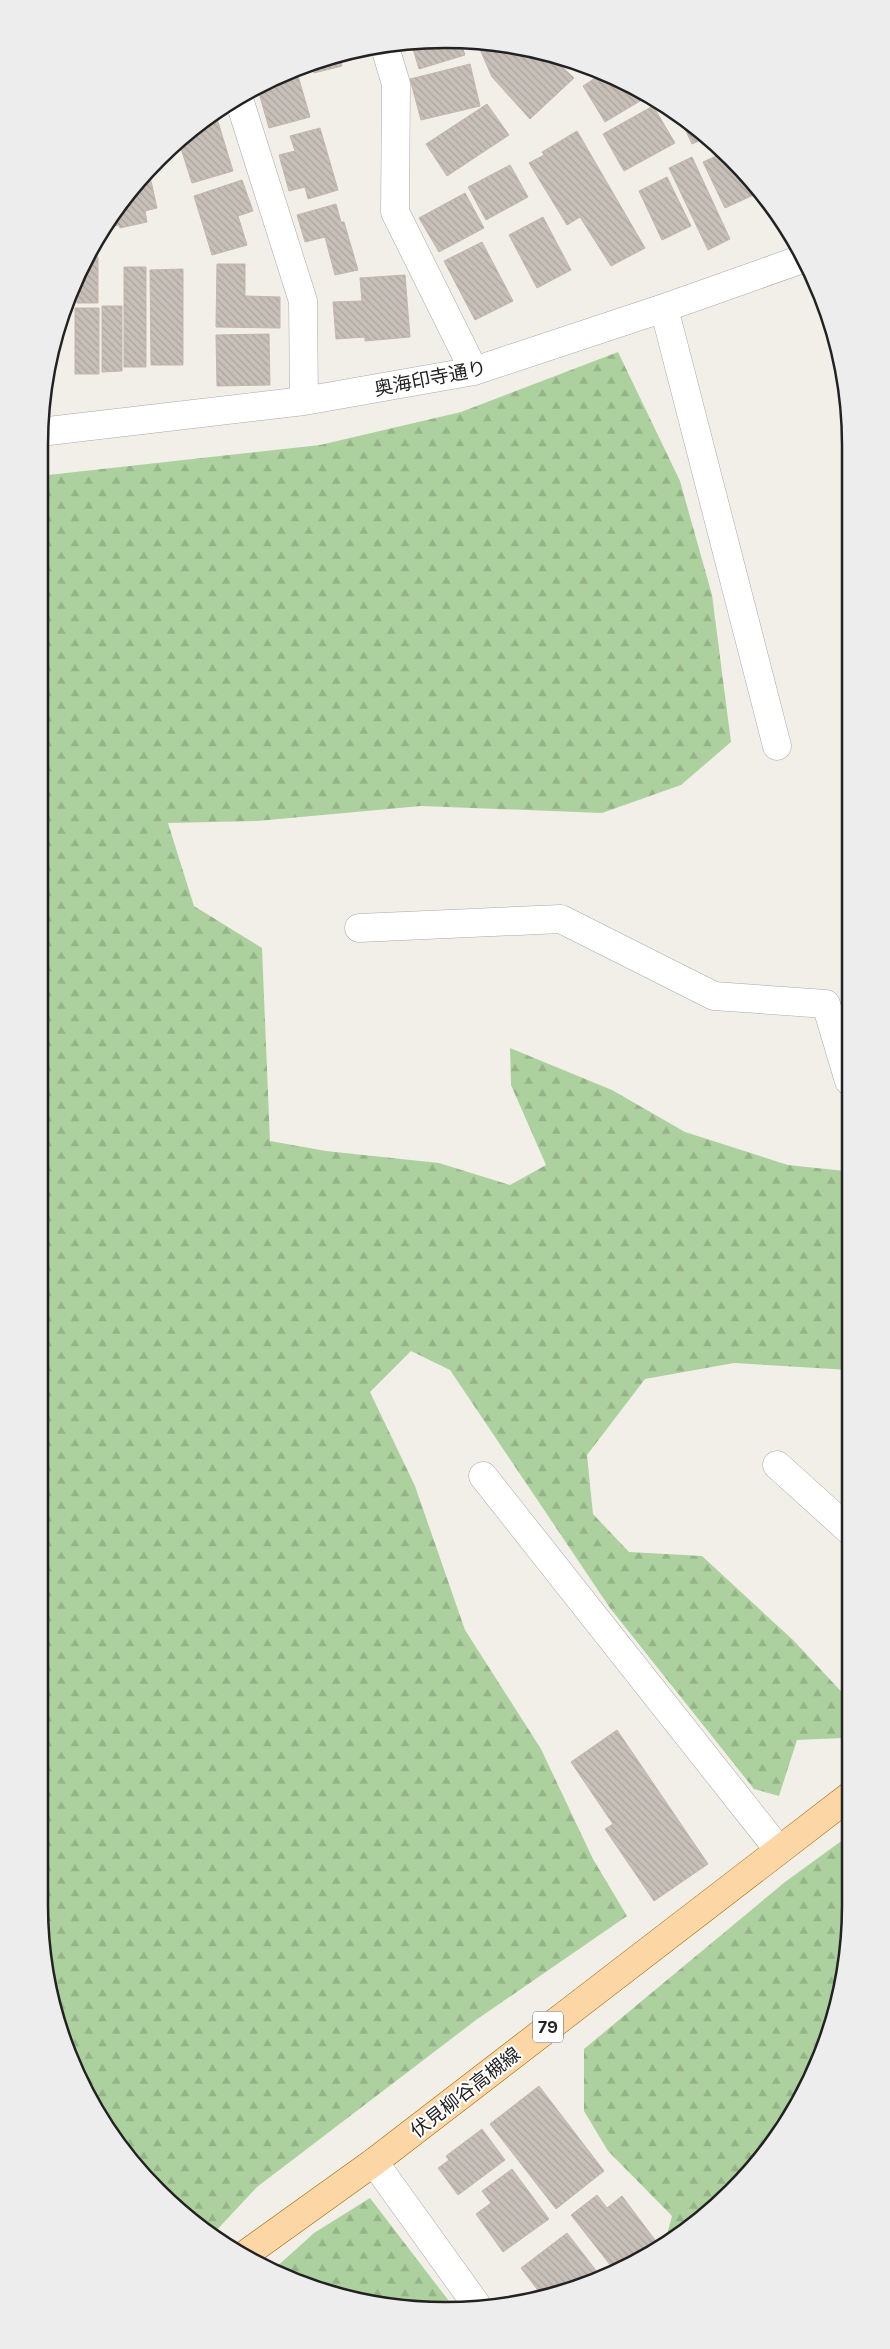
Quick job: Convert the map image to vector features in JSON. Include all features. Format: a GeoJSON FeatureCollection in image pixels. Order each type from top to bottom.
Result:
{"type":"FeatureCollection","features":[{"type":"Feature","properties":{"kind":"main road","name":"伏見柳谷高槻線"},"geometry":{"type":"LineString","coordinates":[[251,2251],[374,2162],[778,1849],[842,1802]]}},
{"type":"Feature","properties":{"kind":"street"},"geometry":{"type":"LineString","coordinates":[[386,52],[396,84],[395,212],[474,372]]}},
{"type":"Feature","properties":{"kind":"street"},"geometry":{"type":"LineString","coordinates":[[241,104],[303,300],[304,400]]}},
{"type":"Feature","properties":{"kind":"street","name":"奥海印寺通り"},"geometry":{"type":"LineString","coordinates":[[48,431],[304,400],[474,372],[664,308],[797,260]]}},
{"type":"Feature","properties":{"kind":"street"},"geometry":{"type":"LineString","coordinates":[[664,308],[777,746]]}},
{"type":"Feature","properties":{"kind":"street"},"geometry":{"type":"LineString","coordinates":[[359,928],[561,919],[714,996],[826,1004],[842,1058]]}},
{"type":"Feature","properties":{"kind":"street"},"geometry":{"type":"LineString","coordinates":[[777,1465],[842,1524]]}},
{"type":"Feature","properties":{"kind":"street"},"geometry":{"type":"LineString","coordinates":[[483,1476],[778,1849]]}},
{"type":"Feature","properties":{"kind":"street"},"geometry":{"type":"LineString","coordinates":[[374,2162],[474,2301]]}},
{"type":"Feature","properties":{"kind":"green space"},"geometry":{"type":"Polygon","coordinates":[[[618,352],[680,481],[712,595],[731,742],[681,785],[602,813],[421,806],[257,821],[168,823],[194,906],[262,948],[270,1141],[326,1151],[439,1163],[510,1185],[546,1165],[511,1085],[510,1048],[612,1090],[685,1132],[788,1165],[842,1171],[842,1370],[734,1363],[645,1379],[587,1455],[593,1514],[629,1552],[702,1556],[793,1640],[842,1692],[842,1738],[797,1740],[779,1796],[754,1789],[610,1608],[450,1370],[411,1351],[370,1392],[415,1486],[465,1630],[541,1749],[593,1859],[627,1916],[476,2020],[257,2187],[217,2230],[183,2203],[146,2166],[114,2125],[88,2080],[61,2007],[55,1982],[48,1930],[48,475],[320,445],[461,412],[618,352]]]}},
{"type":"Feature","properties":{"kind":"green space"},"geometry":{"type":"Polygon","coordinates":[[[842,1841],[842,1930],[835,1982],[821,2032],[802,2080],[776,2125],[744,2166],[726,2185],[707,2203],[667,2234],[672,2216],[608,2151],[584,2111],[584,2049],[785,1882],[842,1841]]]}},
{"type":"Feature","properties":{"kind":"green space"},"geometry":{"type":"Polygon","coordinates":[[[370,2198],[450,2302],[419,2301],[367,2294],[317,2280],[279,2265],[314,2233],[370,2198]]]}},
{"type":"Feature","properties":{"kind":"building"},"geometry":{"type":"Polygon","coordinates":[[[463,48],[465,55],[419,69],[413,49],[463,48]]]}},
{"type":"Feature","properties":{"kind":"building"},"geometry":{"type":"Polygon","coordinates":[[[480,49],[523,55],[548,61],[560,65],[574,78],[530,119],[492,77],[480,49]]]}},
{"type":"Feature","properties":{"kind":"building"},"geometry":{"type":"Polygon","coordinates":[[[341,61],[342,66],[314,73],[314,70],[341,61]]]}},
{"type":"Feature","properties":{"kind":"building"},"geometry":{"type":"Polygon","coordinates":[[[470,64],[480,106],[421,120],[410,79],[470,64]]]}},
{"type":"Feature","properties":{"kind":"building"},"geometry":{"type":"Polygon","coordinates":[[[298,76],[310,117],[269,128],[259,94],[298,76]]]}},
{"type":"Feature","properties":{"kind":"building"},"geometry":{"type":"Polygon","coordinates":[[[596,78],[621,88],[642,100],[605,122],[583,86],[596,78]]]}},
{"type":"Feature","properties":{"kind":"building"},"geometry":{"type":"Polygon","coordinates":[[[487,104],[509,135],[447,176],[426,144],[487,104]]]}},
{"type":"Feature","properties":{"kind":"building"},"geometry":{"type":"Polygon","coordinates":[[[653,106],[675,143],[624,171],[603,134],[653,106]]]}},
{"type":"Feature","properties":{"kind":"building"},"geometry":{"type":"Polygon","coordinates":[[[217,119],[233,171],[192,183],[181,148],[217,119]]]}},
{"type":"Feature","properties":{"kind":"building"},"geometry":{"type":"Polygon","coordinates":[[[320,128],[338,190],[308,199],[305,187],[289,191],[279,155],[295,151],[290,136],[320,128]]]}},
{"type":"Feature","properties":{"kind":"building"},"geometry":{"type":"Polygon","coordinates":[[[685,128],[700,141],[692,144],[685,128]]]}},
{"type":"Feature","properties":{"kind":"building"},"geometry":{"type":"Polygon","coordinates":[[[577,131],[645,248],[611,266],[580,217],[567,225],[529,163],[544,155],[542,152],[577,131]]]}},
{"type":"Feature","properties":{"kind":"building"},"geometry":{"type":"Polygon","coordinates":[[[717,156],[754,195],[725,208],[703,162],[717,156]]]}},
{"type":"Feature","properties":{"kind":"building"},"geometry":{"type":"Polygon","coordinates":[[[692,157],[730,239],[708,250],[669,168],[692,157]]]}},
{"type":"Feature","properties":{"kind":"building"},"geometry":{"type":"Polygon","coordinates":[[[510,165],[528,197],[486,220],[468,187],[510,165]]]}},
{"type":"Feature","properties":{"kind":"building"},"geometry":{"type":"Polygon","coordinates":[[[667,177],[691,226],[662,240],[639,191],[667,177]]]}},
{"type":"Feature","properties":{"kind":"building"},"geometry":{"type":"Polygon","coordinates":[[[242,180],[253,211],[238,216],[247,245],[212,255],[194,196],[242,180]]]}},
{"type":"Feature","properties":{"kind":"building"},"geometry":{"type":"Polygon","coordinates":[[[151,181],[157,208],[145,211],[147,222],[120,228],[119,225],[113,226],[130,203],[147,182],[151,181]]]}},
{"type":"Feature","properties":{"kind":"building"},"geometry":{"type":"Polygon","coordinates":[[[465,193],[484,228],[439,252],[419,218],[465,193]]]}},
{"type":"Feature","properties":{"kind":"building"},"geometry":{"type":"Polygon","coordinates":[[[336,204],[341,222],[344,222],[358,270],[335,275],[325,237],[305,242],[297,215],[336,204]]]}},
{"type":"Feature","properties":{"kind":"building"},"geometry":{"type":"Polygon","coordinates":[[[543,217],[571,270],[537,288],[509,235],[543,217]]]}},
{"type":"Feature","properties":{"kind":"building"},"geometry":{"type":"Polygon","coordinates":[[[482,242],[513,301],[475,320],[444,261],[482,242]]]}},
{"type":"Feature","properties":{"kind":"building"},"geometry":{"type":"Polygon","coordinates":[[[95,257],[98,257],[98,303],[77,303],[77,296],[88,269],[95,257]]]}},
{"type":"Feature","properties":{"kind":"building"},"geometry":{"type":"Polygon","coordinates":[[[217,264],[245,264],[245,296],[280,297],[280,328],[216,327],[217,264]]]}},
{"type":"Feature","properties":{"kind":"building"},"geometry":{"type":"Polygon","coordinates":[[[124,267],[146,267],[146,367],[124,367],[124,267]]]}},
{"type":"Feature","properties":{"kind":"building"},"geometry":{"type":"Polygon","coordinates":[[[183,269],[183,365],[151,365],[150,270],[183,269]]]}},
{"type":"Feature","properties":{"kind":"building"},"geometry":{"type":"Polygon","coordinates":[[[405,275],[410,337],[365,341],[365,337],[336,339],[333,302],[362,301],[360,278],[405,275]]]}},
{"type":"Feature","properties":{"kind":"building"},"geometry":{"type":"Polygon","coordinates":[[[102,306],[122,306],[122,371],[102,372],[102,306]]]}},
{"type":"Feature","properties":{"kind":"building"},"geometry":{"type":"Polygon","coordinates":[[[75,308],[99,308],[99,374],[75,374],[75,308]]]}},
{"type":"Feature","properties":{"kind":"building"},"geometry":{"type":"Polygon","coordinates":[[[269,334],[270,385],[217,386],[216,335],[269,334]]]}},
{"type":"Feature","properties":{"kind":"building"},"geometry":{"type":"Polygon","coordinates":[[[617,1730],[708,1864],[654,1901],[605,1829],[613,1824],[571,1762],[617,1730]]]}},
{"type":"Feature","properties":{"kind":"building"},"geometry":{"type":"Polygon","coordinates":[[[539,2086],[604,2171],[556,2209],[490,2124],[539,2086]]]}},
{"type":"Feature","properties":{"kind":"building"},"geometry":{"type":"Polygon","coordinates":[[[482,2129],[505,2160],[458,2195],[438,2168],[449,2160],[446,2156],[482,2129]]]}},
{"type":"Feature","properties":{"kind":"building"},"geometry":{"type":"Polygon","coordinates":[[[512,2169],[549,2219],[503,2252],[476,2214],[491,2203],[482,2191],[512,2169]]]}},
{"type":"Feature","properties":{"kind":"building"},"geometry":{"type":"Polygon","coordinates":[[[597,2195],[607,2208],[622,2196],[655,2240],[611,2265],[571,2215],[597,2195]]]}},
{"type":"Feature","properties":{"kind":"building"},"geometry":{"type":"Polygon","coordinates":[[[567,2233],[597,2271],[538,2290],[521,2268],[567,2233]]]}}]}
